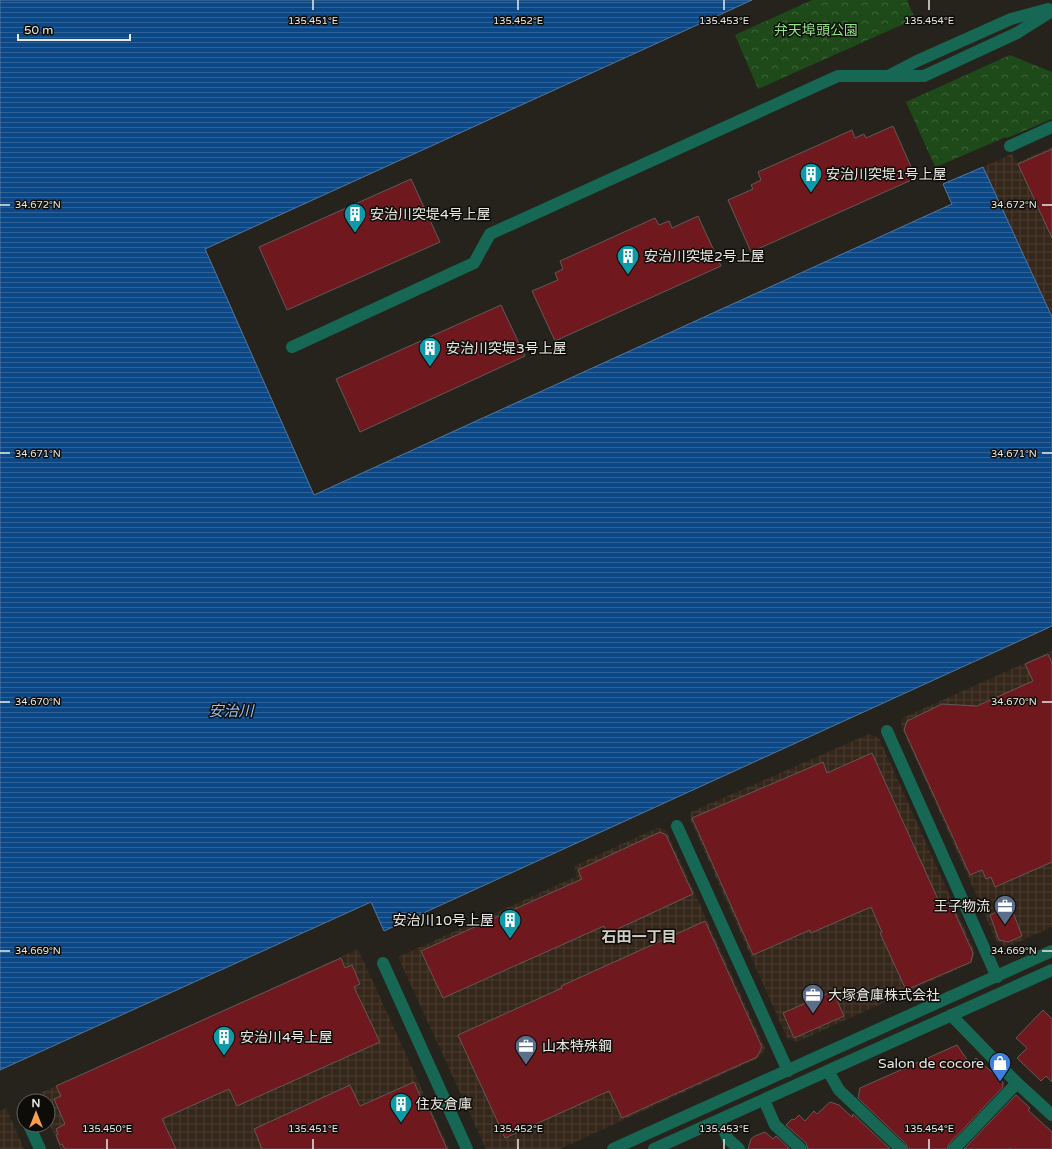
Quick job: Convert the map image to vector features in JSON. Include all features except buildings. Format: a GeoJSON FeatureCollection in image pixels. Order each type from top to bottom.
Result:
{"type":"FeatureCollection","features":[{"type":"Feature","properties":{"kind":"street"},"geometry":{"type":"LineString","coordinates":[[292,346],[474,263],[490,234],[838,76],[887,76],[1011,19],[1052,9]]}},
{"type":"Feature","properties":{"kind":"street"},"geometry":{"type":"LineString","coordinates":[[1010,146],[1052,127]]}},
{"type":"Feature","properties":{"kind":"street"},"geometry":{"type":"LineString","coordinates":[[887,731],[997,977]]}},
{"type":"Feature","properties":{"kind":"street"},"geometry":{"type":"LineString","coordinates":[[677,826],[788,1071]]}},
{"type":"Feature","properties":{"kind":"street"},"geometry":{"type":"LineString","coordinates":[[613,1149],[1052,951]]}},
{"type":"Feature","properties":{"kind":"street"},"geometry":{"type":"LineString","coordinates":[[383,964],[467,1149]]}},
{"type":"Feature","properties":{"kind":"street"},"geometry":{"type":"LineString","coordinates":[[654,1149],[1052,970]]}},
{"type":"Feature","properties":{"kind":"street"},"geometry":{"type":"LineString","coordinates":[[951,1016],[1017,1083],[1052,1115]]}},
{"type":"Feature","properties":{"kind":"street"},"geometry":{"type":"LineString","coordinates":[[828,1071],[839,1090],[901,1149]]}},
{"type":"Feature","properties":{"kind":"street"},"geometry":{"type":"LineString","coordinates":[[954,1149],[1017,1083]]}},
{"type":"Feature","properties":{"kind":"street"},"geometry":{"type":"LineString","coordinates":[[764,1100],[776,1125],[801,1149]]}},
{"type":"Feature","properties":{"kind":"street"},"geometry":{"type":"LineString","coordinates":[[719,1120],[728,1139],[739,1149]]}},
{"type":"Feature","properties":{"kind":"street"},"geometry":{"type":"LineString","coordinates":[[33,1133],[40,1149]]}},
{"type":"Feature","properties":{"kind":"shaded area"},"geometry":{"type":"Polygon","coordinates":[[[1052,147],[1052,317],[983,167],[1012,154],[1016,163],[1052,147]]]}},
{"type":"Feature","properties":{"kind":"shaded area"},"geometry":{"type":"Polygon","coordinates":[[[1052,651],[1052,927],[1007,947],[997,942],[901,726],[902,718],[1052,651]]]}},
{"type":"Feature","properties":{"kind":"shaded area"},"geometry":{"type":"Polygon","coordinates":[[[869,734],[879,738],[975,952],[971,963],[797,1042],[787,1038],[690,819],[691,812],[869,734]]]}},
{"type":"Feature","properties":{"kind":"shaded area"},"geometry":{"type":"Polygon","coordinates":[[[657,828],[666,830],[765,1048],[761,1057],[560,1149],[486,1149],[398,957],[577,876],[574,866],[657,828]]]}},
{"type":"Feature","properties":{"kind":"shaded area"},"geometry":{"type":"Polygon","coordinates":[[[358,949],[449,1149],[61,1149],[54,1133],[56,1133],[56,1093],[40,1093],[358,949]]]}},
{"type":"Feature","properties":{"kind":"shaded area"},"geometry":{"type":"Polygon","coordinates":[[[6,1108],[24,1149],[0,1149],[0,1111],[6,1108]]]}},
{"type":"Feature","properties":{"kind":"green space","name":"弁天埠頭公園"},"geometry":{"type":"Polygon","coordinates":[[[812,0],[907,0],[915,19],[758,89],[735,35],[812,0]]]}},
{"type":"Feature","properties":{"kind":"green space"},"geometry":{"type":"Polygon","coordinates":[[[1010,55],[1052,72],[1052,119],[936,167],[936,169],[906,102],[1010,55]]]}},
{"type":"Feature","properties":{"kind":"water","name":"安治川"},"geometry":{"type":"Polygon","coordinates":[[[0,0],[752,0],[205,249],[314,495],[952,204],[943,184],[983,167],[1052,317],[1052,626],[384,931],[371,902],[0,1070],[0,0]]]}},
{"type":"Feature","properties":{"kind":"place","name":"安治川突堤1号上屋"},"geometry":{"type":"Point","coordinates":[811,194]}},
{"type":"Feature","properties":{"kind":"place","name":"安治川突堤4号上屋"},"geometry":{"type":"Point","coordinates":[355,234]}},
{"type":"Feature","properties":{"kind":"place","name":"安治川突堤2号上屋"},"geometry":{"type":"Point","coordinates":[628,276]}},
{"type":"Feature","properties":{"kind":"place","name":"安治川突堤3号上屋"},"geometry":{"type":"Point","coordinates":[430,368]}},
{"type":"Feature","properties":{"kind":"place","name":"王子物流"},"geometry":{"type":"Point","coordinates":[1005,926]}},
{"type":"Feature","properties":{"kind":"place","name":"安治川10号上屋"},"geometry":{"type":"Point","coordinates":[510,940]}},
{"type":"Feature","properties":{"kind":"place","name":"大塚倉庫株式会社"},"geometry":{"type":"Point","coordinates":[813,1014]}},
{"type":"Feature","properties":{"kind":"place","name":"安治川4号上屋"},"geometry":{"type":"Point","coordinates":[224,1056]}},
{"type":"Feature","properties":{"kind":"place","name":"山本特殊鋼"},"geometry":{"type":"Point","coordinates":[526,1066]}},
{"type":"Feature","properties":{"kind":"place","name":"Salon de cocore"},"geometry":{"type":"Point","coordinates":[1000,1082]}},
{"type":"Feature","properties":{"kind":"place","name":"住友倉庫"},"geometry":{"type":"Point","coordinates":[401,1124]}},
{"type":"Feature","properties":{"kind":"district","name":"石田一丁目"},"geometry":{"type":"Point","coordinates":[639,937]}}]}
